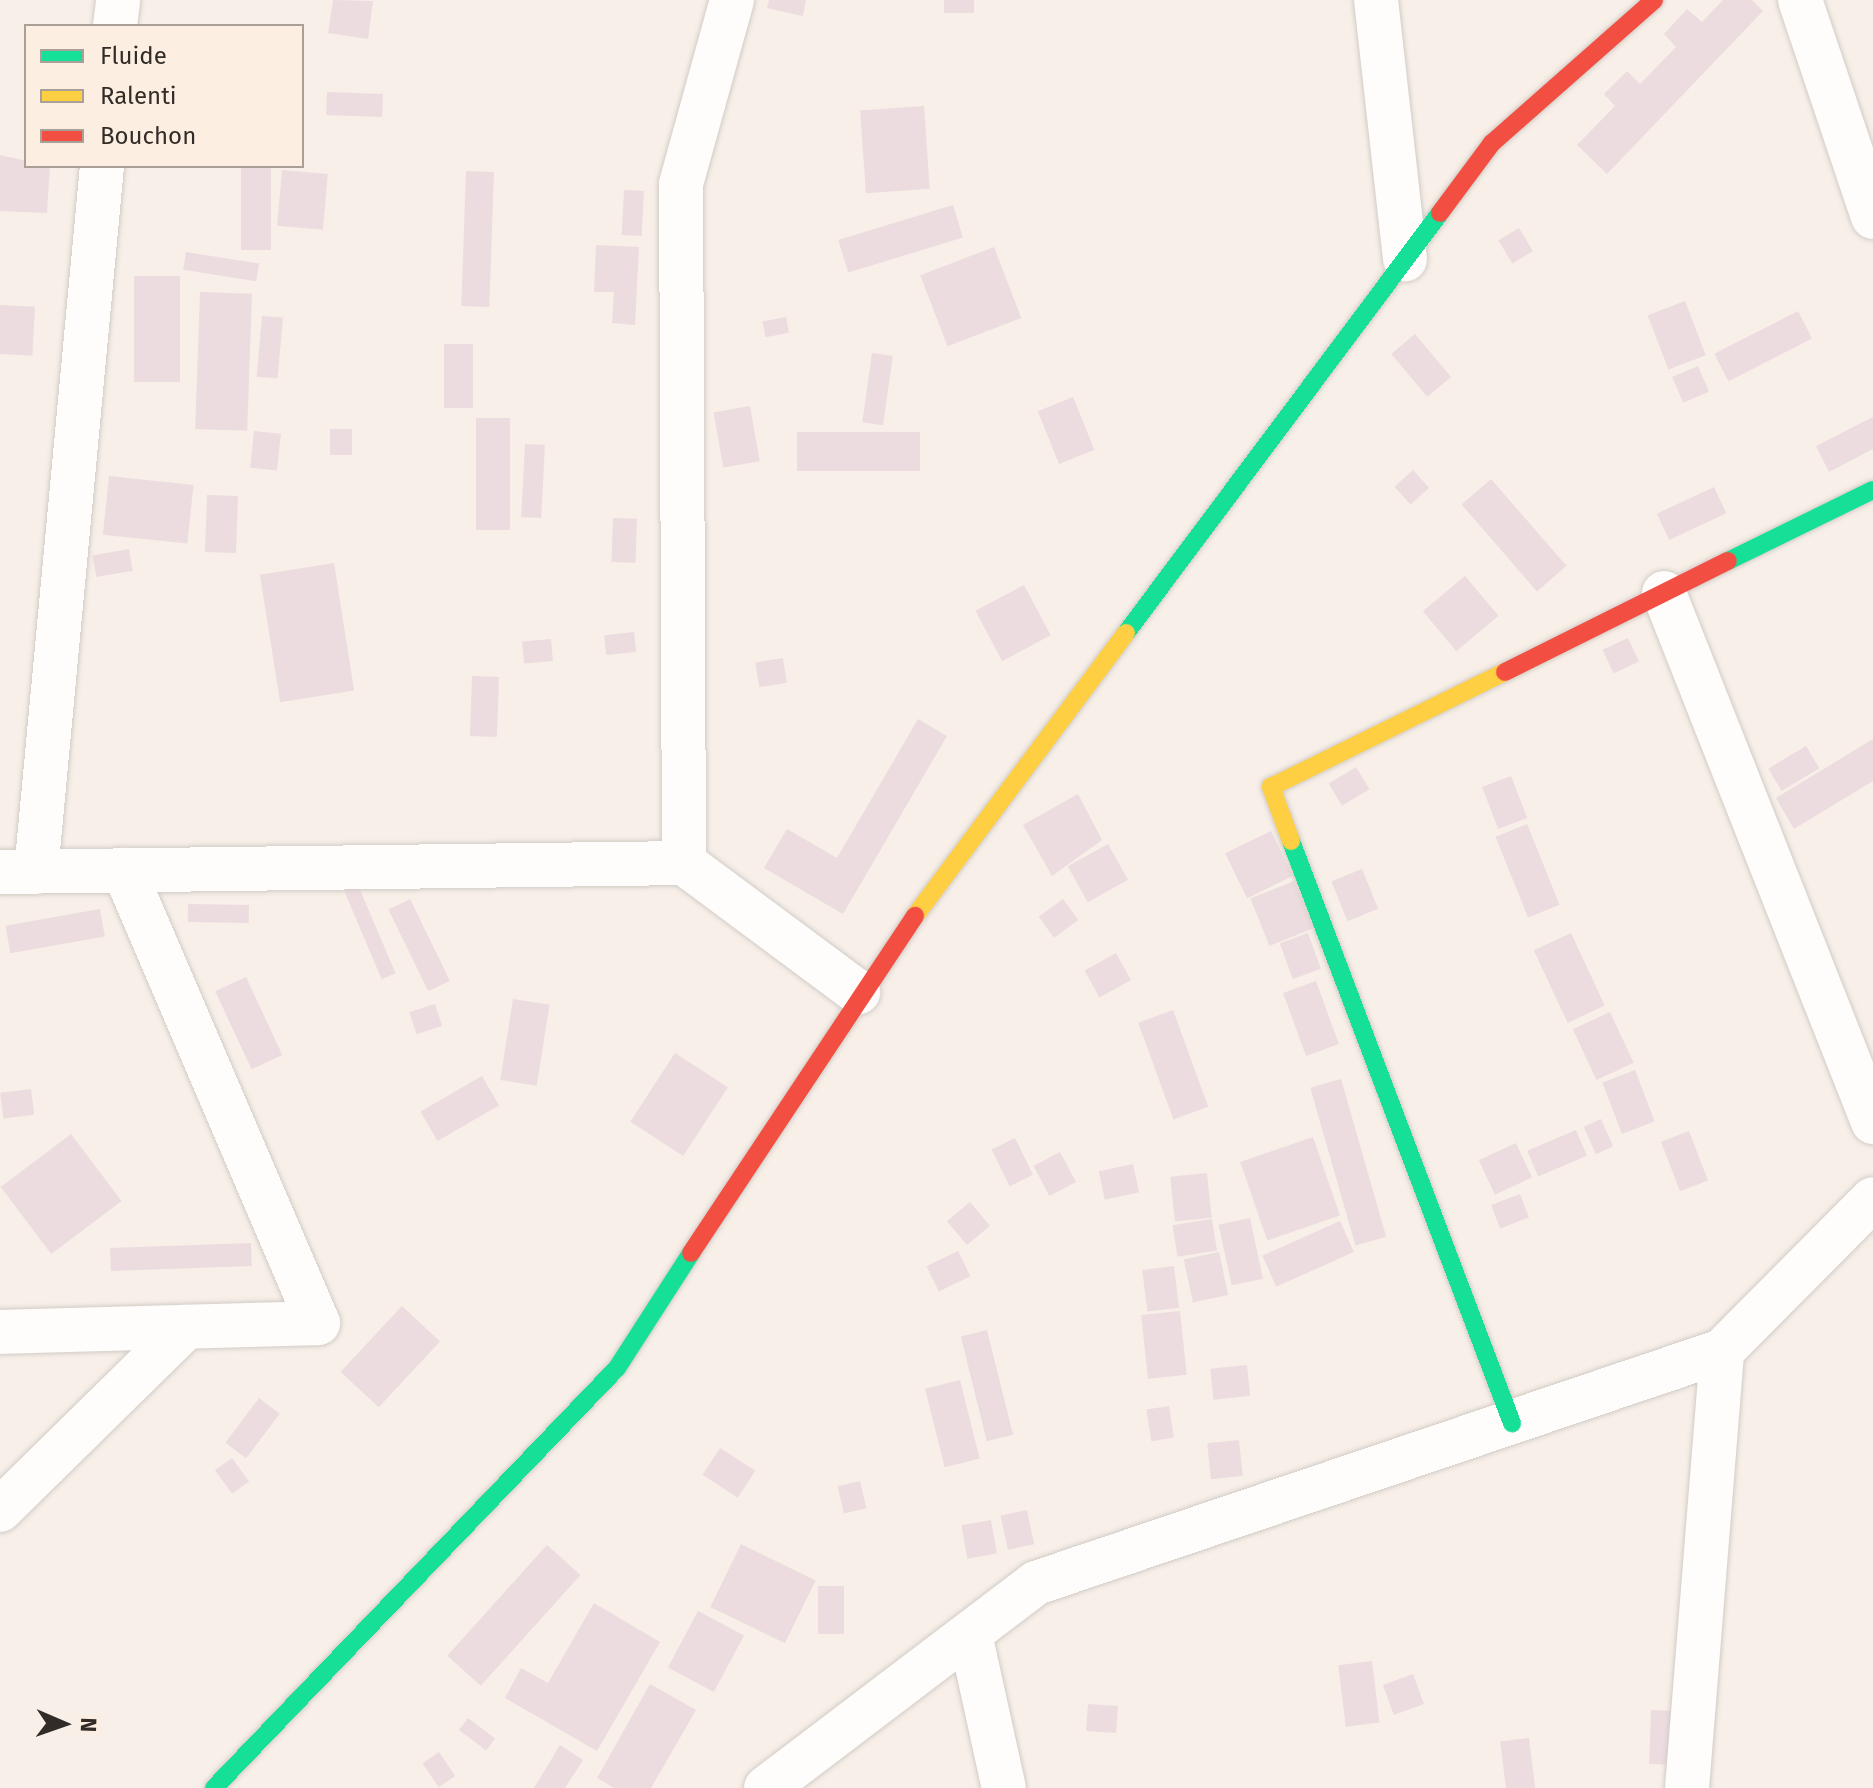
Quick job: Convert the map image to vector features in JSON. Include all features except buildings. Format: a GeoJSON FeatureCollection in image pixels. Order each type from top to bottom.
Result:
{"type":"FeatureCollection","features":[{"type":"Feature","properties":{"kind":"street"},"geometry":{"type":"LineString","coordinates":[[115,24],[118,0]]}},
{"type":"Feature","properties":{"kind":"street"},"geometry":{"type":"LineString","coordinates":[[684,863],[681,184],[732,0]]}},
{"type":"Feature","properties":{"kind":"street"},"geometry":{"type":"LineString","coordinates":[[1376,0],[1405,259]]}},
{"type":"Feature","properties":{"kind":"street"},"geometry":{"type":"LineString","coordinates":[[214,1788],[617,1368],[858,992],[1492,143],[1654,0]]}},
{"type":"Feature","properties":{"kind":"street"},"geometry":{"type":"LineString","coordinates":[[1800,0],[1873,217]]}},
{"type":"Feature","properties":{"kind":"street"},"geometry":{"type":"LineString","coordinates":[[102,168],[18,872],[684,863],[858,992]]}},
{"type":"Feature","properties":{"kind":"street"},"geometry":{"type":"LineString","coordinates":[[1512,1423],[1271,787],[1873,490]]}},
{"type":"Feature","properties":{"kind":"street"},"geometry":{"type":"LineString","coordinates":[[1664,593],[1869,1099]]}},
{"type":"Feature","properties":{"kind":"street"},"geometry":{"type":"LineString","coordinates":[[0,1332],[318,1323],[124,870]]}},
{"type":"Feature","properties":{"kind":"street"},"geometry":{"type":"LineString","coordinates":[[766,1788],[1036,1583],[1722,1351],[1873,1199]]}},
{"type":"Feature","properties":{"kind":"street"},"geometry":{"type":"LineString","coordinates":[[0,1510],[186,1327]]}},
{"type":"Feature","properties":{"kind":"street"},"geometry":{"type":"LineString","coordinates":[[1687,1788],[1722,1351]]}},
{"type":"Feature","properties":{"kind":"street"},"geometry":{"type":"LineString","coordinates":[[970,1634],[1004,1788]]}},
{"type":"Feature","properties":{"kind":"traffic: fast"},"geometry":{"type":"LineString","coordinates":[[1126,633],[1440,213]]}},
{"type":"Feature","properties":{"kind":"traffic: fast"},"geometry":{"type":"LineString","coordinates":[[1728,561],[1873,490]]}},
{"type":"Feature","properties":{"kind":"traffic: fast"},"geometry":{"type":"LineString","coordinates":[[1291,841],[1512,1423]]}},
{"type":"Feature","properties":{"kind":"traffic: fast"},"geometry":{"type":"LineString","coordinates":[[214,1788],[617,1368],[691,1253]]}},
{"type":"Feature","properties":{"kind":"traffic: slow"},"geometry":{"type":"LineString","coordinates":[[915,916],[1126,633]]}},
{"type":"Feature","properties":{"kind":"traffic: slow"},"geometry":{"type":"LineString","coordinates":[[1291,841],[1271,787],[1505,672]]}},
{"type":"Feature","properties":{"kind":"traffic: jam"},"geometry":{"type":"LineString","coordinates":[[1440,213],[1492,143],[1654,0]]}},
{"type":"Feature","properties":{"kind":"traffic: jam"},"geometry":{"type":"LineString","coordinates":[[1505,672],[1728,561]]}},
{"type":"Feature","properties":{"kind":"traffic: jam"},"geometry":{"type":"LineString","coordinates":[[691,1253],[915,916]]}}]}
